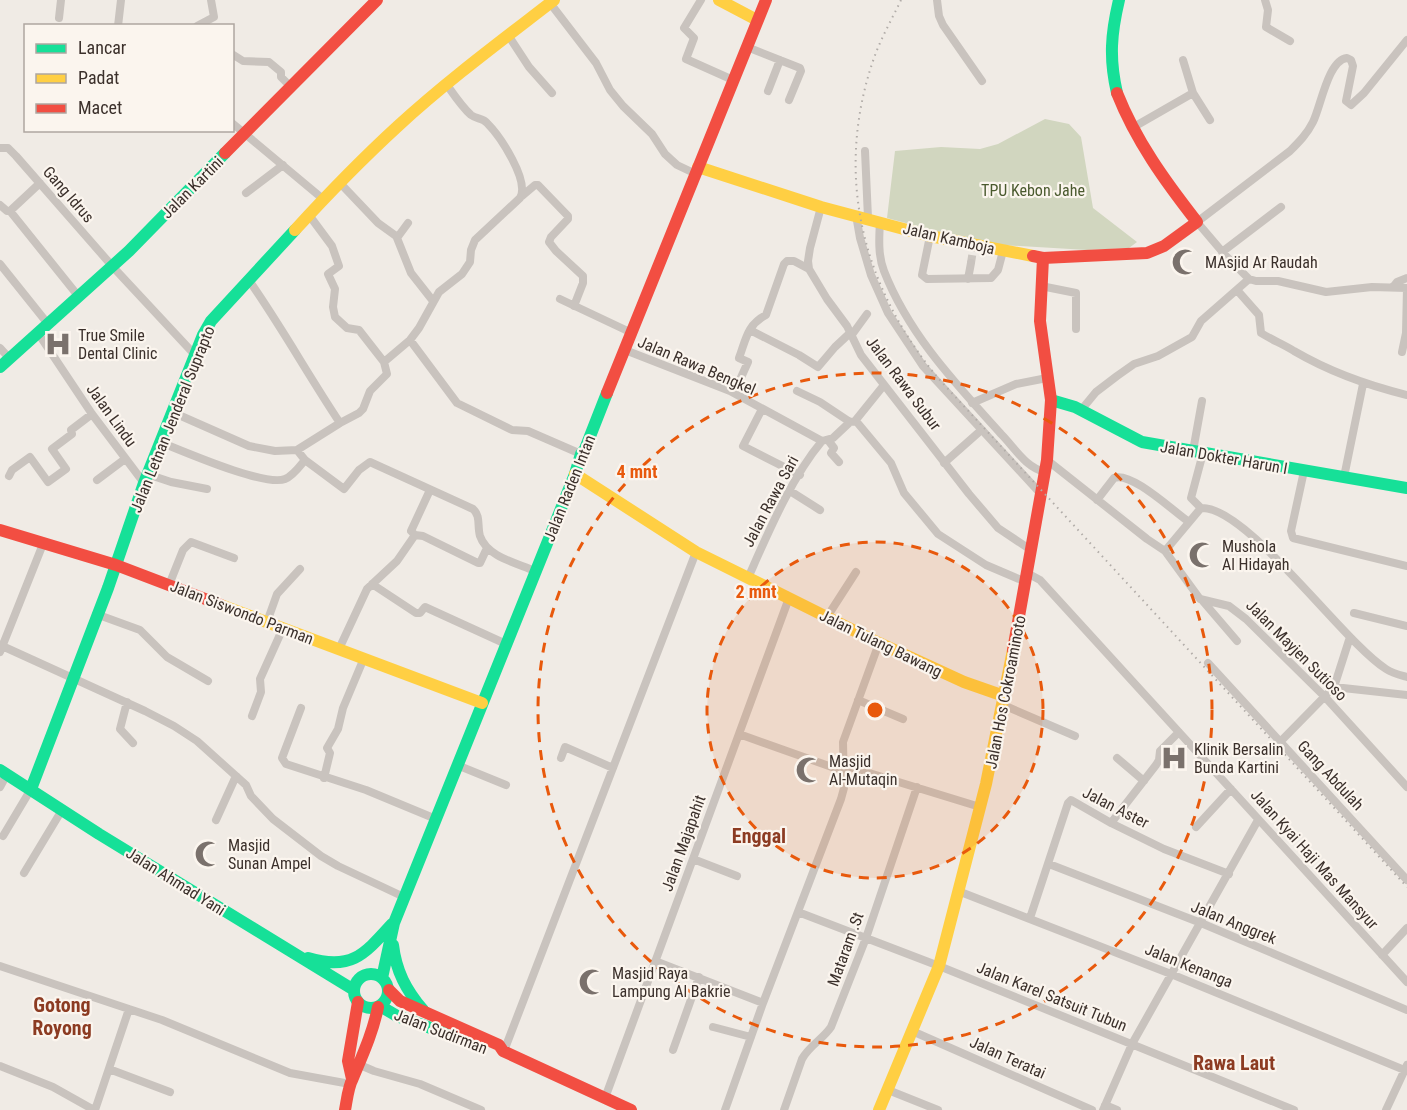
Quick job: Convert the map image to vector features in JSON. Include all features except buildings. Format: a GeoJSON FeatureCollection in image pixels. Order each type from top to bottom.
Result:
{"type":"FeatureCollection","features":[{"type":"Feature","properties":{"kind":"main road","name":"Jalan Kartini"},"geometry":{"type":"LineString","coordinates":[[5,363],[113,267],[377,0]]}},
{"type":"Feature","properties":{"kind":"main road"},"geometry":{"type":"LineString","coordinates":[[719,0],[759,17]]}},
{"type":"Feature","properties":{"kind":"main road"},"geometry":{"type":"LineString","coordinates":[[736,0],[759,17]]}},
{"type":"Feature","properties":{"kind":"main road","name":"Jalan Raden Intan"},"geometry":{"type":"LineString","coordinates":[[382,978],[393,927],[404,897],[766,0]]}},
{"type":"Feature","properties":{"kind":"main road"},"geometry":{"type":"LineString","coordinates":[[1119,0],[1111,33],[1110,62],[1116,91],[1132,128],[1152,164],[1197,222]]}},
{"type":"Feature","properties":{"kind":"main road","name":"Jalan Letnan Jenderal Suprapto"},"geometry":{"type":"LineString","coordinates":[[31,789],[116,565],[146,478],[211,321],[309,214],[399,125],[552,1]]}},
{"type":"Feature","properties":{"kind":"main road","name":"Jalan Kamboja"},"geometry":{"type":"LineString","coordinates":[[697,170],[821,207],[930,236],[974,247],[1043,258],[1150,253],[1197,222]]}},
{"type":"Feature","properties":{"kind":"main road","name":"Jalan Hos Cokroaminoto"},"geometry":{"type":"LineString","coordinates":[[879,1110],[939,966],[980,807],[1004,700],[1046,466],[1051,400],[1041,342],[1043,258]]}},
{"type":"Feature","properties":{"kind":"main road","name":"Jalan Dokter Harun I"},"geometry":{"type":"LineString","coordinates":[[1051,400],[1082,409],[1117,431],[1135,439],[1407,488]]}},
{"type":"Feature","properties":{"kind":"main road","name":"Jalan Tulang Bawang"},"geometry":{"type":"LineString","coordinates":[[575,474],[696,552],[879,643],[1004,700]]}},
{"type":"Feature","properties":{"kind":"main road","name":"Jalan Siswondo Parman"},"geometry":{"type":"LineString","coordinates":[[0,530],[116,565],[482,703]]}},
{"type":"Feature","properties":{"kind":"main road","name":"Jalan Ahmad Yani"},"geometry":{"type":"LineString","coordinates":[[4,772],[289,951],[356,996]]}},
{"type":"Feature","properties":{"kind":"main road"},"geometry":{"type":"LineString","coordinates":[[289,951],[315,961],[332,964],[347,963],[359,958],[393,927]]}},
{"type":"Feature","properties":{"kind":"main road"},"geometry":{"type":"LineString","coordinates":[[393,927],[394,958],[400,979],[413,999],[428,1015]]}},
{"type":"Feature","properties":{"kind":"main road"},"geometry":{"type":"LineString","coordinates":[[345,1110],[351,1081],[360,1065],[379,1007],[385,1002],[389,990],[378,975],[367,975],[358,980],[348,1061],[351,1081]]}},
{"type":"Feature","properties":{"kind":"main road","name":"Jalan Sudirman"},"geometry":{"type":"LineString","coordinates":[[389,990],[400,1001],[428,1015],[499,1045],[503,1051],[611,1104],[631,1110]]}},
{"type":"Feature","properties":{"kind":"main road"},"geometry":{"type":"LineString","coordinates":[[356,996],[363,1007],[379,1007]]}},
{"type":"Feature","properties":{"kind":"main road","name":"Jalan Sudirman"},"geometry":{"type":"LineString","coordinates":[[379,1007],[397,1016],[497,1053],[503,1051]]}},
{"type":"Feature","properties":{"kind":"street"},"geometry":{"type":"LineString","coordinates":[[58,18],[62,0]]}},
{"type":"Feature","properties":{"kind":"street"},"geometry":{"type":"LineString","coordinates":[[118,24],[121,0]]}},
{"type":"Feature","properties":{"kind":"street"},"geometry":{"type":"LineString","coordinates":[[201,24],[214,17],[212,0]]}},
{"type":"Feature","properties":{"kind":"street"},"geometry":{"type":"LineString","coordinates":[[701,0],[684,28],[694,38],[686,59],[733,80]]}},
{"type":"Feature","properties":{"kind":"street"},"geometry":{"type":"LineString","coordinates":[[937,0],[943,25],[982,81]]}},
{"type":"Feature","properties":{"kind":"street"},"geometry":{"type":"LineString","coordinates":[[1265,0],[1268,10],[1266,27],[1290,41]]}},
{"type":"Feature","properties":{"kind":"street"},"geometry":{"type":"LineString","coordinates":[[552,1],[596,63],[610,90],[622,106],[652,134],[665,154],[677,165],[697,170]]}},
{"type":"Feature","properties":{"kind":"street"},"geometry":{"type":"LineString","coordinates":[[508,35],[529,67],[552,93]]}},
{"type":"Feature","properties":{"kind":"street"},"geometry":{"type":"LineString","coordinates":[[1402,352],[1405,338],[1407,288],[1326,292],[1278,281],[1249,279],[1197,222],[1290,152],[1302,140],[1314,121],[1331,72],[1339,61],[1347,58],[1351,60],[1353,66],[1346,101],[1351,105],[1364,93],[1407,40]]}},
{"type":"Feature","properties":{"kind":"street"},"geometry":{"type":"LineString","coordinates":[[747,47],[800,68],[801,71],[789,100]]}},
{"type":"Feature","properties":{"kind":"street"},"geometry":{"type":"LineString","coordinates":[[234,55],[243,61],[269,62],[290,86]]}},
{"type":"Feature","properties":{"kind":"street"},"geometry":{"type":"LineString","coordinates":[[768,92],[780,60]]}},
{"type":"Feature","properties":{"kind":"street"},"geometry":{"type":"LineString","coordinates":[[1184,60],[1193,93],[1210,120]]}},
{"type":"Feature","properties":{"kind":"street"},"geometry":{"type":"LineString","coordinates":[[447,85],[471,115],[486,122],[497,136],[519,174],[523,186],[521,196]]}},
{"type":"Feature","properties":{"kind":"street"},"geometry":{"type":"LineString","coordinates":[[1132,128],[1193,93]]}},
{"type":"Feature","properties":{"kind":"street"},"geometry":{"type":"LineString","coordinates":[[234,125],[323,200]]}},
{"type":"Feature","properties":{"kind":"street","name":"Gang Idrus"},"geometry":{"type":"LineString","coordinates":[[0,148],[8,148],[113,267],[195,355]]}},
{"type":"Feature","properties":{"kind":"street"},"geometry":{"type":"LineString","coordinates":[[865,151],[868,218],[879,246],[883,269],[899,304],[917,335],[972,403],[1029,466],[1046,466],[1097,500],[1165,551],[1200,599],[1237,641]]}},
{"type":"Feature","properties":{"kind":"street"},"geometry":{"type":"LineString","coordinates":[[246,193],[283,165]]}},
{"type":"Feature","properties":{"kind":"street"},"geometry":{"type":"LineString","coordinates":[[10,211],[40,183]]}},
{"type":"Feature","properties":{"kind":"street"},"geometry":{"type":"LineString","coordinates":[[339,183],[378,223],[396,236],[411,273],[433,301]]}},
{"type":"Feature","properties":{"kind":"street"},"geometry":{"type":"LineString","coordinates":[[384,362],[410,340],[442,289],[459,276],[467,266],[475,240],[535,185],[538,185],[568,216],[549,242],[583,276],[583,283],[574,306]]}},
{"type":"Feature","properties":{"kind":"street"},"geometry":{"type":"LineString","coordinates":[[0,205],[10,211],[79,297]]}},
{"type":"Feature","properties":{"kind":"street"},"geometry":{"type":"LineString","coordinates":[[809,269],[810,248],[821,207]]}},
{"type":"Feature","properties":{"kind":"street"},"geometry":{"type":"LineString","coordinates":[[1222,252],[1281,207]]}},
{"type":"Feature","properties":{"kind":"street"},"geometry":{"type":"LineString","coordinates":[[172,412],[249,446],[275,451],[297,450],[363,410],[370,391],[387,374],[384,362],[359,330],[347,328],[335,316],[333,307],[335,289],[328,274],[339,264],[332,246],[309,214]]}},
{"type":"Feature","properties":{"kind":"street"},"geometry":{"type":"LineString","coordinates":[[868,218],[860,238],[871,275],[899,331],[923,366],[1040,493]]}},
{"type":"Feature","properties":{"kind":"street"},"geometry":{"type":"LineString","coordinates":[[396,236],[408,224]]}},
{"type":"Feature","properties":{"kind":"street"},"geometry":{"type":"LineString","coordinates":[[930,236],[922,277],[927,279],[991,278],[998,270],[1003,251]]}},
{"type":"Feature","properties":{"kind":"street"},"geometry":{"type":"LineString","coordinates":[[734,393],[748,362],[739,358],[754,321],[766,315],[785,262],[794,261],[809,269]]}},
{"type":"Feature","properties":{"kind":"street"},"geometry":{"type":"LineString","coordinates":[[968,279],[971,263]]}},
{"type":"Feature","properties":{"kind":"street"},"geometry":{"type":"LineString","coordinates":[[0,264],[48,324]]}},
{"type":"Feature","properties":{"kind":"street","name":"Jalan Rawa Subur"},"geometry":{"type":"LineString","coordinates":[[809,269],[851,334],[861,355],[944,463],[998,528],[1031,549]]}},
{"type":"Feature","properties":{"kind":"street"},"geometry":{"type":"LineString","coordinates":[[1393,287],[1397,282],[1407,278]]}},
{"type":"Feature","properties":{"kind":"street"},"geometry":{"type":"LineString","coordinates":[[248,279],[273,314],[340,423]]}},
{"type":"Feature","properties":{"kind":"street"},"geometry":{"type":"LineString","coordinates":[[1082,409],[1106,383],[1134,364],[1158,356],[1192,337],[1201,321],[1249,279]]}},
{"type":"Feature","properties":{"kind":"street"},"geometry":{"type":"LineString","coordinates":[[1041,286],[1076,293],[1076,329]]}},
{"type":"Feature","properties":{"kind":"street"},"geometry":{"type":"LineString","coordinates":[[1237,290],[1259,315],[1261,333],[1328,369],[1363,384],[1407,395]]}},
{"type":"Feature","properties":{"kind":"street"},"geometry":{"type":"LineString","coordinates":[[560,299],[632,333]]}},
{"type":"Feature","properties":{"kind":"street"},"geometry":{"type":"LineString","coordinates":[[750,330],[799,355],[817,367],[851,334],[867,314]]}},
{"type":"Feature","properties":{"kind":"street","name":"Jalan Lindu"},"geometry":{"type":"LineString","coordinates":[[38,333],[125,459],[146,478]]}},
{"type":"Feature","properties":{"kind":"street"},"geometry":{"type":"LineString","coordinates":[[410,340],[457,403],[512,429],[528,431],[581,454]]}},
{"type":"Feature","properties":{"kind":"street"},"geometry":{"type":"LineString","coordinates":[[0,348],[5,363]]}},
{"type":"Feature","properties":{"kind":"street","name":"Jalan Rawa Bengkel"},"geometry":{"type":"LineString","coordinates":[[624,350],[734,393],[825,440]]}},
{"type":"Feature","properties":{"kind":"street"},"geometry":{"type":"LineString","coordinates":[[972,403],[1016,384],[1047,378]]}},
{"type":"Feature","properties":{"kind":"street"},"geometry":{"type":"LineString","coordinates":[[1344,477],[1363,384]]}},
{"type":"Feature","properties":{"kind":"street","name":"Jalan Rawa Sari"},"geometry":{"type":"LineString","coordinates":[[748,578],[772,522],[800,475],[825,440],[853,421],[884,385]]}},
{"type":"Feature","properties":{"kind":"street"},"geometry":{"type":"LineString","coordinates":[[797,391],[853,421],[891,463],[904,493],[938,534],[986,565],[1027,578]]}},
{"type":"Feature","properties":{"kind":"street"},"geometry":{"type":"LineString","coordinates":[[1202,402],[1191,498],[1201,508],[1220,513],[1253,536],[1350,637],[1386,669],[1407,677]]}},
{"type":"Feature","properties":{"kind":"street"},"geometry":{"type":"LineString","coordinates":[[762,409],[743,446],[800,475]]}},
{"type":"Feature","properties":{"kind":"street"},"geometry":{"type":"LineString","coordinates":[[9,476],[12,470],[30,457],[48,482],[66,470],[51,449],[72,434],[70,430],[92,414]]}},
{"type":"Feature","properties":{"kind":"street"},"geometry":{"type":"LineString","coordinates":[[944,463],[978,432]]}},
{"type":"Feature","properties":{"kind":"street"},"geometry":{"type":"LineString","coordinates":[[825,440],[834,448],[831,453],[839,462]]}},
{"type":"Feature","properties":{"kind":"street"},"geometry":{"type":"LineString","coordinates":[[160,442],[224,466],[277,480],[288,478],[305,460]]}},
{"type":"Feature","properties":{"kind":"street"},"geometry":{"type":"LineString","coordinates":[[297,450],[305,460],[344,489],[359,470],[370,462],[476,512],[481,537],[487,548],[497,555],[536,571]]}},
{"type":"Feature","properties":{"kind":"street"},"geometry":{"type":"LineString","coordinates":[[98,480],[125,459]]}},
{"type":"Feature","properties":{"kind":"street"},"geometry":{"type":"LineString","coordinates":[[1304,471],[1292,536],[1298,541],[1407,566]]}},
{"type":"Feature","properties":{"kind":"street"},"geometry":{"type":"LineString","coordinates":[[1097,500],[1113,478],[1120,476],[1135,482],[1189,522]]}},
{"type":"Feature","properties":{"kind":"street"},"geometry":{"type":"LineString","coordinates":[[146,478],[191,484],[207,489]]}},
{"type":"Feature","properties":{"kind":"street"},"geometry":{"type":"LineString","coordinates":[[430,490],[411,531],[415,535],[423,536],[478,563],[487,548]]}},
{"type":"Feature","properties":{"kind":"street"},"geometry":{"type":"LineString","coordinates":[[790,491],[820,510]]}},
{"type":"Feature","properties":{"kind":"street"},"geometry":{"type":"LineString","coordinates":[[1165,551],[1201,508]]}},
{"type":"Feature","properties":{"kind":"street"},"geometry":{"type":"LineString","coordinates":[[339,649],[367,589],[397,561],[415,535]]}},
{"type":"Feature","properties":{"kind":"street"},"geometry":{"type":"LineString","coordinates":[[169,585],[183,550],[191,542],[234,558]]}},
{"type":"Feature","properties":{"kind":"street"},"geometry":{"type":"LineString","coordinates":[[43,544],[1,648],[127,702],[185,733],[246,785],[258,804],[273,819],[321,856],[404,897]]}},
{"type":"Feature","properties":{"kind":"street"},"geometry":{"type":"LineString","coordinates":[[503,1051],[696,552]]}},
{"type":"Feature","properties":{"kind":"street"},"geometry":{"type":"LineString","coordinates":[[267,622],[277,594],[300,569]]}},
{"type":"Feature","properties":{"kind":"street"},"geometry":{"type":"LineString","coordinates":[[827,616],[856,572]]}},
{"type":"Feature","properties":{"kind":"street","name":"Jalan Kyai Haji Mas Mansyur"},"geometry":{"type":"LineString","coordinates":[[1027,578],[1040,580],[1407,982]]}},
{"type":"Feature","properties":{"kind":"street"},"geometry":{"type":"LineString","coordinates":[[372,584],[416,613],[420,613],[425,608],[506,644]]}},
{"type":"Feature","properties":{"kind":"street","name":"Jalan Majapahit"},"geometry":{"type":"LineString","coordinates":[[611,1104],[655,961],[789,598]]}},
{"type":"Feature","properties":{"kind":"street","name":"Jalan Mayjen Sutioso"},"geometry":{"type":"LineString","coordinates":[[1200,599],[1229,606],[1238,612],[1324,697],[1407,787]]}},
{"type":"Feature","properties":{"kind":"street"},"geometry":{"type":"LineString","coordinates":[[1354,613],[1407,626]]}},
{"type":"Feature","properties":{"kind":"street"},"geometry":{"type":"LineString","coordinates":[[96,614],[140,630],[167,657],[208,681]]}},
{"type":"Feature","properties":{"kind":"street"},"geometry":{"type":"LineString","coordinates":[[252,716],[261,692],[260,679],[284,628]]}},
{"type":"Feature","properties":{"kind":"street"},"geometry":{"type":"LineString","coordinates":[[1280,742],[1334,687],[1350,637]]}},
{"type":"Feature","properties":{"kind":"street"},"geometry":{"type":"LineString","coordinates":[[725,1110],[841,799],[844,789],[843,742],[879,643]]}},
{"type":"Feature","properties":{"kind":"street"},"geometry":{"type":"LineString","coordinates":[[324,778],[330,753],[327,748],[338,729],[343,708],[364,658]]}},
{"type":"Feature","properties":{"kind":"street","name":"Gang Abdulah"},"geometry":{"type":"LineString","coordinates":[[1208,663],[1407,880]]}},
{"type":"Feature","properties":{"kind":"street"},"geometry":{"type":"LineString","coordinates":[[1334,687],[1406,693]]}},
{"type":"Feature","properties":{"kind":"street"},"geometry":{"type":"LineString","coordinates":[[858,700],[903,719]]}},
{"type":"Feature","properties":{"kind":"street"},"geometry":{"type":"LineString","coordinates":[[1004,700],[1075,736]]}},
{"type":"Feature","properties":{"kind":"street"},"geometry":{"type":"LineString","coordinates":[[127,702],[120,729],[133,743]]}},
{"type":"Feature","properties":{"kind":"street"},"geometry":{"type":"LineString","coordinates":[[302,708],[282,758],[283,761],[324,778],[366,790],[436,819]]}},
{"type":"Feature","properties":{"kind":"street"},"geometry":{"type":"LineString","coordinates":[[1111,823],[1159,760],[1160,751],[1179,732]]}},
{"type":"Feature","properties":{"kind":"street"},"geometry":{"type":"LineString","coordinates":[[739,734],[843,768],[917,787],[980,807]]}},
{"type":"Feature","properties":{"kind":"street"},"geometry":{"type":"LineString","coordinates":[[561,758],[566,747],[613,768]]}},
{"type":"Feature","properties":{"kind":"street"},"geometry":{"type":"LineString","coordinates":[[1117,758],[1144,781]]}},
{"type":"Feature","properties":{"kind":"street"},"geometry":{"type":"LineString","coordinates":[[457,765],[506,785]]}},
{"type":"Feature","properties":{"kind":"street"},"geometry":{"type":"LineString","coordinates":[[0,787],[4,772]]}},
{"type":"Feature","properties":{"kind":"street"},"geometry":{"type":"LineString","coordinates":[[216,820],[236,776]]}},
{"type":"Feature","properties":{"kind":"street","name":"Mataram .St"},"geometry":{"type":"LineString","coordinates":[[784,1110],[802,1059],[831,1027],[866,938],[917,787]]}},
{"type":"Feature","properties":{"kind":"street"},"geometry":{"type":"LineString","coordinates":[[3,836],[31,789]]}},
{"type":"Feature","properties":{"kind":"street"},"geometry":{"type":"LineString","coordinates":[[1196,827],[1231,789]]}},
{"type":"Feature","properties":{"kind":"street","name":"Jalan Aster"},"geometry":{"type":"LineString","coordinates":[[1030,918],[1069,801],[1073,801],[1164,849],[1229,874]]}},
{"type":"Feature","properties":{"kind":"street"},"geometry":{"type":"LineString","coordinates":[[24,873],[62,810]]}},
{"type":"Feature","properties":{"kind":"street"},"geometry":{"type":"LineString","coordinates":[[1117,1110],[1104,1108],[1132,1044],[1258,820]]}},
{"type":"Feature","properties":{"kind":"street"},"geometry":{"type":"LineString","coordinates":[[693,860],[737,876]]}},
{"type":"Feature","properties":{"kind":"street","name":"Jalan Anggrek"},"geometry":{"type":"LineString","coordinates":[[1049,864],[1201,924],[1407,1010]]}},
{"type":"Feature","properties":{"kind":"street","name":"Jalan Kenanga"},"geometry":{"type":"LineString","coordinates":[[958,891],[1406,1068]]}},
{"type":"Feature","properties":{"kind":"street","name":"Jalan Karel Satsuit Tubun"},"geometry":{"type":"LineString","coordinates":[[798,912],[939,966],[1294,1110]]}},
{"type":"Feature","properties":{"kind":"street"},"geometry":{"type":"LineString","coordinates":[[1382,955],[1407,928]]}},
{"type":"Feature","properties":{"kind":"street"},"geometry":{"type":"LineString","coordinates":[[655,961],[763,1003]]}},
{"type":"Feature","properties":{"kind":"street"},"geometry":{"type":"LineString","coordinates":[[0,966],[162,1020],[290,1073],[351,1081]]}},
{"type":"Feature","properties":{"kind":"street"},"geometry":{"type":"LineString","coordinates":[[673,1050],[699,977]]}},
{"type":"Feature","properties":{"kind":"street"},"geometry":{"type":"LineString","coordinates":[[0,1066],[53,1087],[95,1110],[129,1009]]}},
{"type":"Feature","properties":{"kind":"street"},"geometry":{"type":"LineString","coordinates":[[713,1027],[751,1037]]}},
{"type":"Feature","properties":{"kind":"street","name":"Jalan Teratai"},"geometry":{"type":"LineString","coordinates":[[912,1031],[1092,1110]]}},
{"type":"Feature","properties":{"kind":"street"},"geometry":{"type":"LineString","coordinates":[[360,1065],[420,1084],[481,1110]]}},
{"type":"Feature","properties":{"kind":"street"},"geometry":{"type":"LineString","coordinates":[[1386,1110],[1406,1068]]}},
{"type":"Feature","properties":{"kind":"street"},"geometry":{"type":"LineString","coordinates":[[109,1069],[170,1092]]}},
{"type":"Feature","properties":{"kind":"street"},"geometry":{"type":"LineString","coordinates":[[888,1090],[938,1110]]}},
{"type":"Feature","properties":{"kind":"green space","name":"TPU Kebon Jahe"},"geometry":{"type":"Polygon","coordinates":[[[1045,119],[1069,124],[1081,137],[1093,208],[1137,242],[1129,248],[1087,250],[984,244],[887,218],[895,151],[941,147],[980,149],[998,144],[1045,119]]]}},
{"type":"Feature","properties":{"kind":"tunnel"},"geometry":{"type":"LineString","coordinates":[[971,263],[973,250]]}},
{"type":"Feature","properties":{"kind":"railway"},"geometry":{"type":"LineString","coordinates":[[901,0],[874,58],[862,101],[856,143],[856,185],[862,226],[873,266],[890,305],[912,342],[938,378],[1407,887]]}},
{"type":"Feature","properties":{"kind":"traffic: fast"},"geometry":{"type":"LineString","coordinates":[[1117,93],[1112,46],[1119,0]]}},
{"type":"Feature","properties":{"kind":"traffic: fast"},"geometry":{"type":"LineString","coordinates":[[0,367],[129,251],[225,153]]}},
{"type":"Feature","properties":{"kind":"traffic: fast"},"geometry":{"type":"LineString","coordinates":[[31,789],[108,588],[144,483],[203,335],[211,321],[295,230]]}},
{"type":"Feature","properties":{"kind":"traffic: fast"},"geometry":{"type":"LineString","coordinates":[[382,978],[394,923],[607,393]]}},
{"type":"Feature","properties":{"kind":"traffic: fast"},"geometry":{"type":"LineString","coordinates":[[1051,400],[1075,407],[1142,442],[1407,488]]}},
{"type":"Feature","properties":{"kind":"traffic: fast"},"geometry":{"type":"LineString","coordinates":[[0,770],[99,834],[354,990]]}},
{"type":"Feature","properties":{"kind":"traffic: fast"},"geometry":{"type":"LineString","coordinates":[[308,958],[335,963],[356,957],[373,944],[392,924]]}},
{"type":"Feature","properties":{"kind":"traffic: fast"},"geometry":{"type":"LineString","coordinates":[[393,945],[403,980],[423,1010]]}},
{"type":"Feature","properties":{"kind":"traffic: fast"},"geometry":{"type":"LineString","coordinates":[[371,974],[383,979],[388,991],[383,1003],[371,1008],[359,1003],[354,991],[359,979],[371,974]]}},
{"type":"Feature","properties":{"kind":"traffic: fast"},"geometry":{"type":"LineString","coordinates":[[380,1006],[397,1016],[459,1038]]}},
{"type":"Feature","properties":{"kind":"traffic: slow"},"geometry":{"type":"LineString","coordinates":[[295,230],[358,164],[417,109],[554,0]]}},
{"type":"Feature","properties":{"kind":"traffic: slow"},"geometry":{"type":"LineString","coordinates":[[719,0],[757,20]]}},
{"type":"Feature","properties":{"kind":"traffic: slow"},"geometry":{"type":"LineString","coordinates":[[698,167],[821,207],[930,236],[1033,256]]}},
{"type":"Feature","properties":{"kind":"traffic: slow"},"geometry":{"type":"LineString","coordinates":[[575,474],[696,552],[879,643],[964,682],[1004,696]]}},
{"type":"Feature","properties":{"kind":"traffic: slow"},"geometry":{"type":"LineString","coordinates":[[221,605],[482,703]]}},
{"type":"Feature","properties":{"kind":"traffic: slow"},"geometry":{"type":"LineString","coordinates":[[879,1110],[939,966],[986,784],[1013,650]]}},
{"type":"Feature","properties":{"kind":"traffic: jam"},"geometry":{"type":"LineString","coordinates":[[225,153],[377,0]]}},
{"type":"Feature","properties":{"kind":"traffic: jam"},"geometry":{"type":"LineString","coordinates":[[607,393],[766,0]]}},
{"type":"Feature","properties":{"kind":"traffic: jam"},"geometry":{"type":"LineString","coordinates":[[1033,256],[1043,258],[1147,253],[1164,246],[1197,222],[1152,160],[1133,128],[1117,93]]}},
{"type":"Feature","properties":{"kind":"traffic: jam"},"geometry":{"type":"LineString","coordinates":[[1013,650],[1047,460],[1051,400],[1040,321],[1043,258]]}},
{"type":"Feature","properties":{"kind":"traffic: jam"},"geometry":{"type":"LineString","coordinates":[[0,530],[116,565],[221,605]]}},
{"type":"Feature","properties":{"kind":"traffic: jam"},"geometry":{"type":"LineString","coordinates":[[389,990],[400,1001],[499,1045],[503,1051],[631,1110]]}},
{"type":"Feature","properties":{"kind":"traffic: jam"},"geometry":{"type":"LineString","coordinates":[[352,1079],[348,1061],[358,1002]]}},
{"type":"Feature","properties":{"kind":"traffic: jam"},"geometry":{"type":"LineString","coordinates":[[345,1110],[350,1085],[371,1034],[378,1007]]}},
{"type":"Feature","properties":{"kind":"place","name":"MAsjid Ar Raudah"},"geometry":{"type":"Point","coordinates":[1185,262]}},
{"type":"Feature","properties":{"kind":"place","name":"True Smile Dental Clinic"},"geometry":{"type":"Point","coordinates":[58,344]}},
{"type":"Feature","properties":{"kind":"place","name":"Mushola Al Hidayah"},"geometry":{"type":"Point","coordinates":[1202,555]}},
{"type":"Feature","properties":{"kind":"place","name":"Klinik Bersalin Bunda Kartini"},"geometry":{"type":"Point","coordinates":[1174,758]}},
{"type":"Feature","properties":{"kind":"place","name":"Masjid Al-Mutaqin"},"geometry":{"type":"Point","coordinates":[809,770]}},
{"type":"Feature","properties":{"kind":"place","name":"Masjid Sunan Ampel"},"geometry":{"type":"Point","coordinates":[208,854]}},
{"type":"Feature","properties":{"kind":"place","name":"Masjid Raya Lampung Al Bakrie"},"geometry":{"type":"Point","coordinates":[592,982]}},
{"type":"Feature","properties":{"kind":"district","name":"Enggal"},"geometry":{"type":"Point","coordinates":[759,836]}},
{"type":"Feature","properties":{"kind":"district","name":"Gotong Royong"},"geometry":{"type":"Point","coordinates":[62,1016]}},
{"type":"Feature","properties":{"kind":"district","name":"Rawa Laut"},"geometry":{"type":"Point","coordinates":[1234,1063]}}]}
